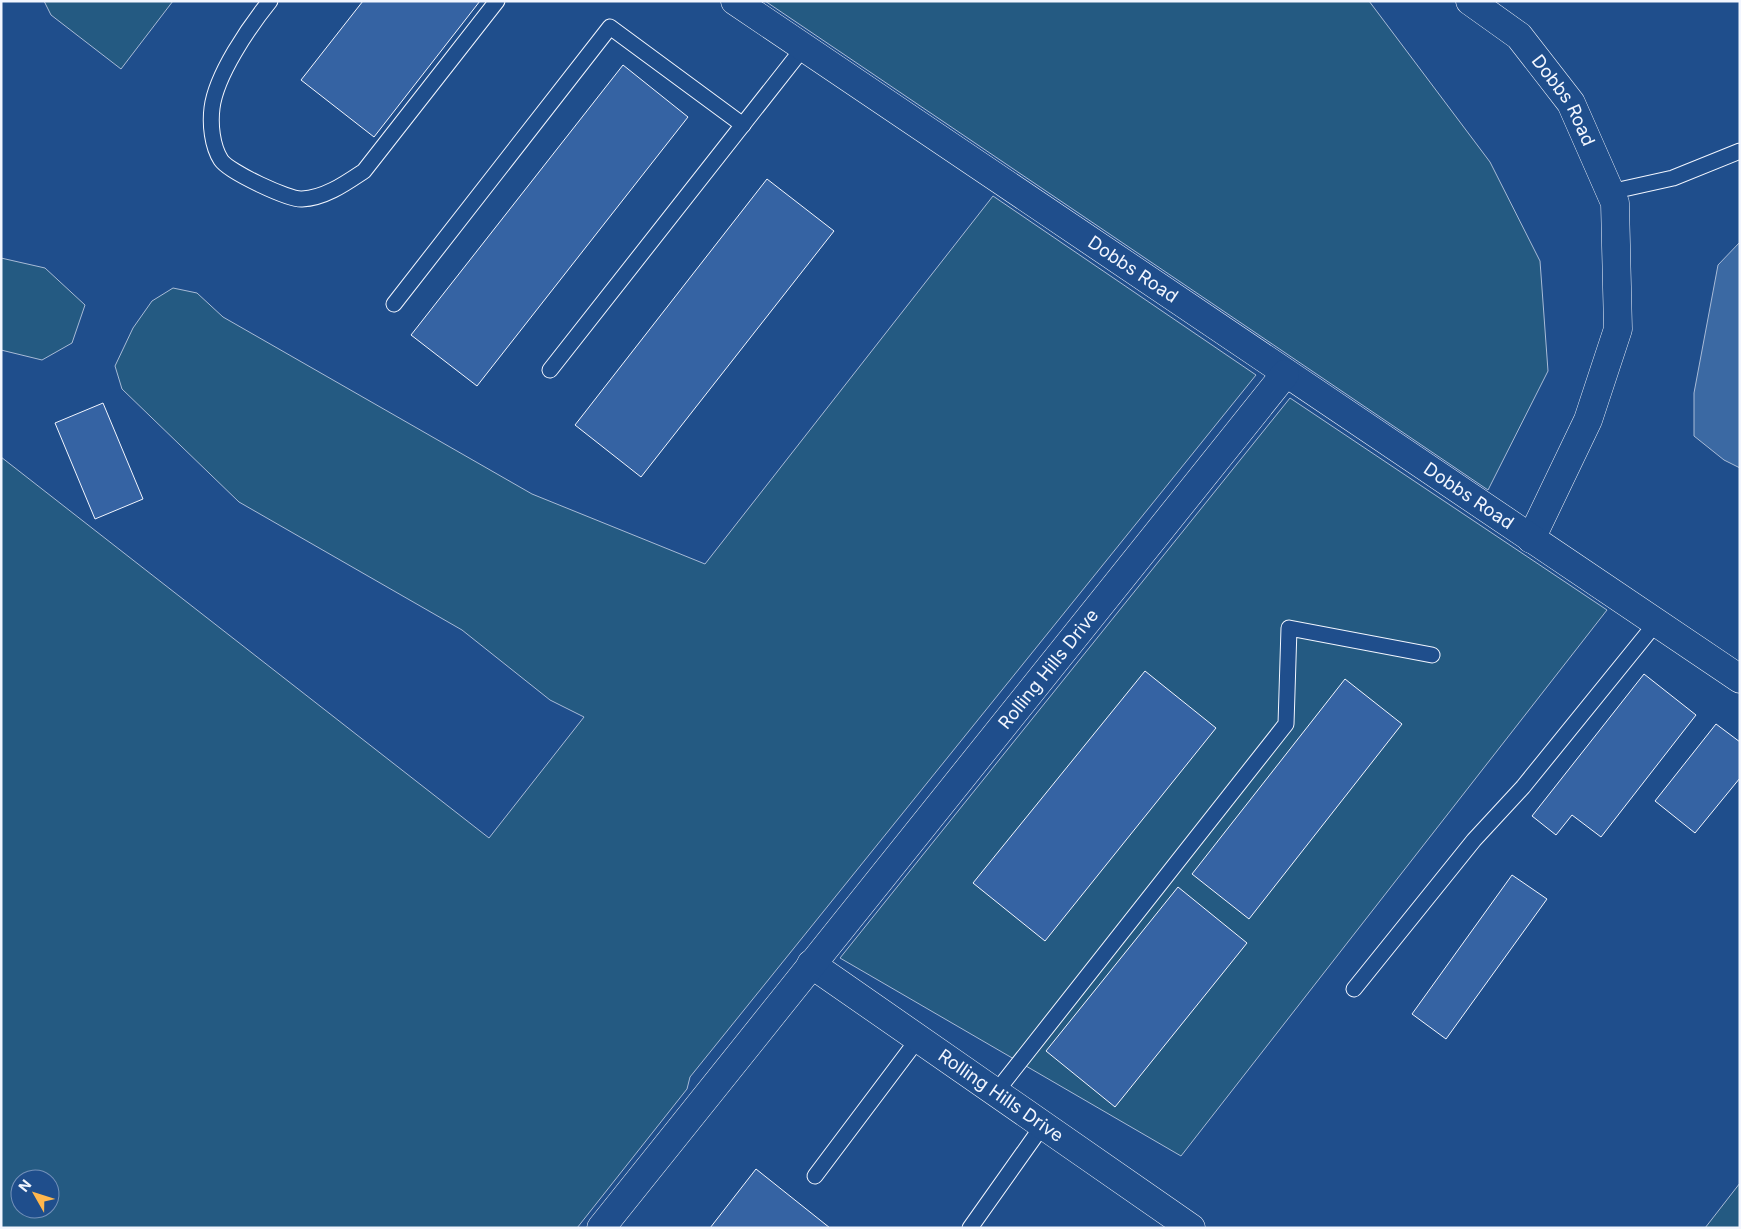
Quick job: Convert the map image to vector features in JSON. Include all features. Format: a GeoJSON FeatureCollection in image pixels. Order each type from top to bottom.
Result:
{"type":"FeatureCollection","features":[{"type":"Feature","properties":{"kind":"street","name":"Dobbs Road"},"geometry":{"type":"LineString","coordinates":[[735,1],[1285,374],[1740,679]]}},
{"type":"Feature","properties":{"kind":"street","name":"Dobbs Road"},"geometry":{"type":"LineString","coordinates":[[1470,1],[1519,36],[1571,103],[1615,203],[1618,328],[1588,420],[1532,539]]}},
{"type":"Feature","properties":{"kind":"street","name":"Rolling Hills Drive"},"geometry":{"type":"LineString","coordinates":[[601,1228],[1285,374]]}},
{"type":"Feature","properties":{"kind":"street","name":"Rolling Hills Drive"},"geometry":{"type":"LineString","coordinates":[[811,964],[1192,1228]]}},
{"type":"Feature","properties":{"kind":"lane"},"geometry":{"type":"LineString","coordinates":[[270,1],[254,21],[227,66],[212,107],[213,139],[221,161],[256,184],[301,200],[336,189],[364,171],[497,1]]}},
{"type":"Feature","properties":{"kind":"lane"},"geometry":{"type":"LineString","coordinates":[[394,304],[610,27],[743,125]]}},
{"type":"Feature","properties":{"kind":"lane"},"geometry":{"type":"LineString","coordinates":[[550,370],[804,47]]}},
{"type":"Feature","properties":{"kind":"lane"},"geometry":{"type":"LineString","coordinates":[[1610,192],[1673,178],[1740,151]]}},
{"type":"Feature","properties":{"kind":"lane"},"geometry":{"type":"LineString","coordinates":[[1354,989],[1474,840],[1522,787],[1656,623]]}},
{"type":"Feature","properties":{"kind":"lane"},"geometry":{"type":"LineString","coordinates":[[996,1092],[1286,724],[1289,628],[1432,655]]}},
{"type":"Feature","properties":{"kind":"lane"},"geometry":{"type":"LineString","coordinates":[[815,1176],[918,1038]]}},
{"type":"Feature","properties":{"kind":"lane"},"geometry":{"type":"LineString","coordinates":[[970,1228],[1043,1125]]}},
{"type":"Feature","properties":{"kind":"shaded area"},"geometry":{"type":"Polygon","coordinates":[[[44,1],[173,1],[121,69],[51,15],[44,1]]]}},
{"type":"Feature","properties":{"kind":"shaded area"},"geometry":{"type":"Polygon","coordinates":[[[765,1],[1369,1],[1490,162],[1540,261],[1548,371],[1488,490],[765,1]]]}},
{"type":"Feature","properties":{"kind":"shaded area"},"geometry":{"type":"Polygon","coordinates":[[[993,196],[1256,375],[690,1077],[687,1089],[577,1228],[1,1228],[1,457],[489,838],[584,717],[550,700],[462,630],[239,502],[122,389],[115,366],[133,328],[152,301],[173,288],[197,293],[223,317],[532,494],[705,564],[993,196]]]}},
{"type":"Feature","properties":{"kind":"shaded area"},"geometry":{"type":"Polygon","coordinates":[[[1740,242],[1740,468],[1724,460],[1694,436],[1694,393],[1718,265],[1740,242]]]}},
{"type":"Feature","properties":{"kind":"shaded area"},"geometry":{"type":"Polygon","coordinates":[[[1,258],[45,268],[85,305],[72,343],[42,360],[1,350],[1,258]]]}},
{"type":"Feature","properties":{"kind":"shaded area"},"geometry":{"type":"Polygon","coordinates":[[[1290,398],[1607,610],[1181,1156],[840,958],[1290,398]]]}},
{"type":"Feature","properties":{"kind":"shaded area"},"geometry":{"type":"Polygon","coordinates":[[[1740,1183],[1740,1228],[1705,1228],[1740,1183]]]}},
{"type":"Feature","properties":{"kind":"building"},"geometry":{"type":"Polygon","coordinates":[[[363,1],[480,1],[374,137],[301,80],[363,1]]]}},
{"type":"Feature","properties":{"kind":"building"},"geometry":{"type":"Polygon","coordinates":[[[623,65],[688,117],[477,386],[411,335],[623,65]]]}},
{"type":"Feature","properties":{"kind":"building"},"geometry":{"type":"Polygon","coordinates":[[[767,179],[834,231],[641,477],[575,425],[767,179]]]}},
{"type":"Feature","properties":{"kind":"building"},"geometry":{"type":"Polygon","coordinates":[[[103,403],[143,499],[95,519],[55,423],[103,403]]]}},
{"type":"Feature","properties":{"kind":"building"},"geometry":{"type":"Polygon","coordinates":[[[1145,671],[1216,728],[1045,941],[973,883],[1145,671]]]}},
{"type":"Feature","properties":{"kind":"building"},"geometry":{"type":"Polygon","coordinates":[[[1644,674],[1696,715],[1601,837],[1572,815],[1556,835],[1532,816],[1644,674]]]}},
{"type":"Feature","properties":{"kind":"building"},"geometry":{"type":"Polygon","coordinates":[[[1345,679],[1402,724],[1249,919],[1192,874],[1345,679]]]}},
{"type":"Feature","properties":{"kind":"building"},"geometry":{"type":"Polygon","coordinates":[[[1716,724],[1740,742],[1740,778],[1695,833],[1655,801],[1716,724]]]}},
{"type":"Feature","properties":{"kind":"building"},"geometry":{"type":"Polygon","coordinates":[[[1512,875],[1547,899],[1446,1039],[1412,1014],[1512,875]]]}},
{"type":"Feature","properties":{"kind":"building"},"geometry":{"type":"Polygon","coordinates":[[[1178,887],[1247,943],[1115,1107],[1046,1051],[1178,887]]]}},
{"type":"Feature","properties":{"kind":"building"},"geometry":{"type":"Polygon","coordinates":[[[756,1169],[830,1228],[710,1228],[756,1169]]]}}]}
